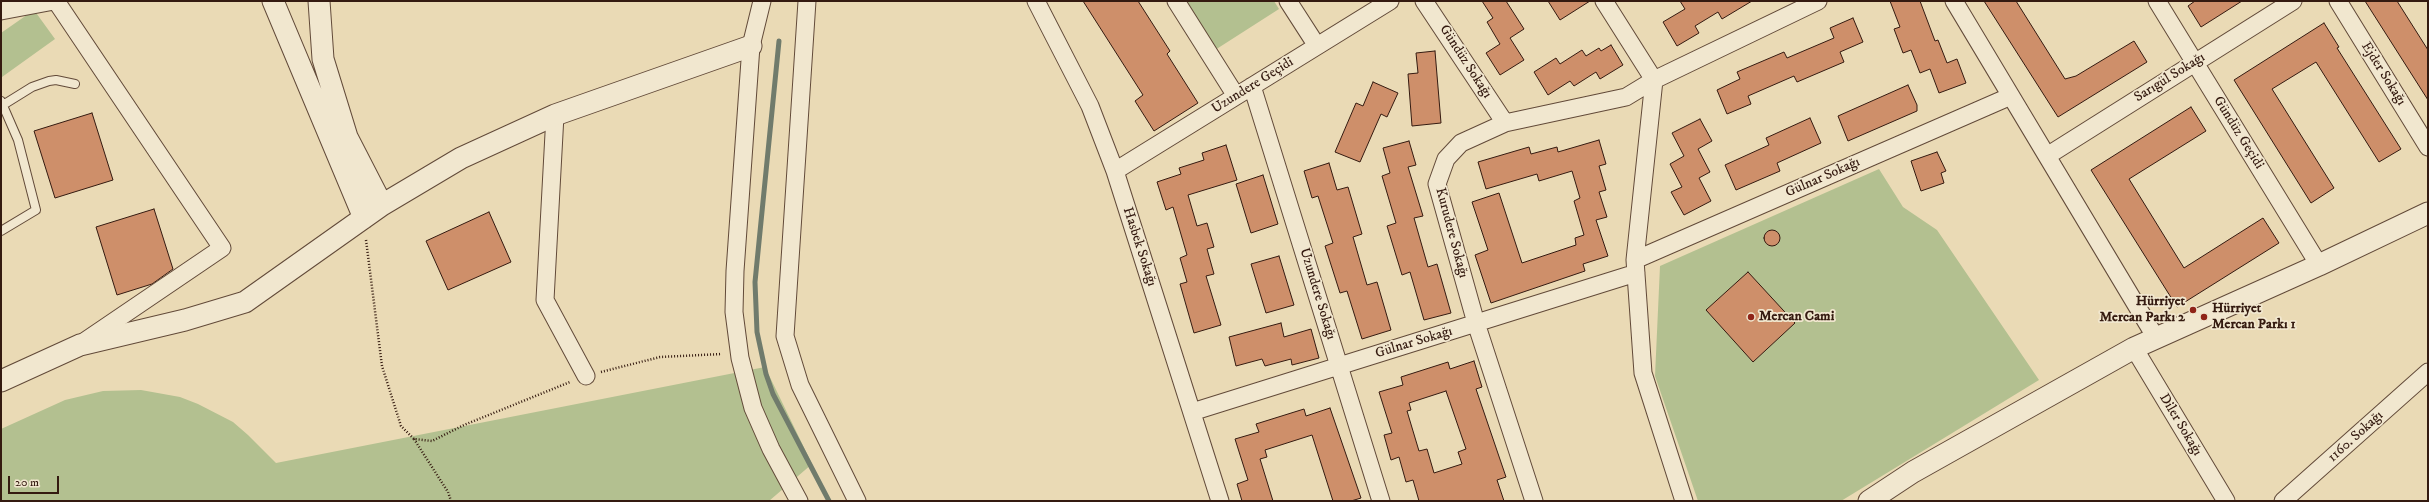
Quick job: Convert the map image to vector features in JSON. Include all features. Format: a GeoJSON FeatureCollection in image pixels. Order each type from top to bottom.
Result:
{"type":"FeatureCollection","features":[{"type":"Feature","properties":{"kind":"street"},"geometry":{"type":"LineString","coordinates":[[1,10],[55,1],[222,248],[80,345],[1,381]]}},
{"type":"Feature","properties":{"kind":"street"},"geometry":{"type":"LineString","coordinates":[[273,1],[364,218]]}},
{"type":"Feature","properties":{"kind":"street"},"geometry":{"type":"LineString","coordinates":[[319,1],[323,59],[344,130],[382,205]]}},
{"type":"Feature","properties":{"kind":"street"},"geometry":{"type":"LineString","coordinates":[[762,1],[751,46],[734,292],[739,353],[746,383],[761,428],[799,501]]}},
{"type":"Feature","properties":{"kind":"street"},"geometry":{"type":"LineString","coordinates":[[807,1],[785,336],[800,385],[857,501]]}},
{"type":"Feature","properties":{"kind":"street","name":"Hasbek Sokağı"},"geometry":{"type":"LineString","coordinates":[[1036,1],[1090,106],[1115,171],[1220,501]]}},
{"type":"Feature","properties":{"kind":"street"},"geometry":{"type":"LineString","coordinates":[[1176,1],[1236,96]]}},
{"type":"Feature","properties":{"kind":"street"},"geometry":{"type":"LineString","coordinates":[[1288,1],[1317,46]]}},
{"type":"Feature","properties":{"kind":"street","name":"Uzundere Geçidi"},"geometry":{"type":"LineString","coordinates":[[1115,171],[1390,1]]}},
{"type":"Feature","properties":{"kind":"street","name":"Gündüz Sokağı"},"geometry":{"type":"LineString","coordinates":[[1424,1],[1505,123]]}},
{"type":"Feature","properties":{"kind":"street"},"geometry":{"type":"LineString","coordinates":[[1604,1],[1654,80],[1636,267],[1643,373],[1684,501]]}},
{"type":"Feature","properties":{"kind":"street","name":"Kurudere Sokağı"},"geometry":{"type":"LineString","coordinates":[[1534,501],[1476,323],[1436,184],[1442,167],[1453,150],[1471,138],[1505,123],[1626,97],[1786,7],[1818,1]]}},
{"type":"Feature","properties":{"kind":"street"},"geometry":{"type":"LineString","coordinates":[[1954,1],[2156,338]]}},
{"type":"Feature","properties":{"kind":"street","name":"Gündüz Geçidi"},"geometry":{"type":"LineString","coordinates":[[2157,1],[2319,265]]}},
{"type":"Feature","properties":{"kind":"street","name":"Sarıgül Sokağı"},"geometry":{"type":"LineString","coordinates":[[2047,156],[2293,1]]}},
{"type":"Feature","properties":{"kind":"street","name":"Ejder Sokağı"},"geometry":{"type":"LineString","coordinates":[[2338,1],[2428,147]]}},
{"type":"Feature","properties":{"kind":"street"},"geometry":{"type":"LineString","coordinates":[[80,345],[185,320],[245,302],[382,205],[461,158],[555,115],[751,46]]}},
{"type":"Feature","properties":{"kind":"street","name":"Uzundere Sokağı"},"geometry":{"type":"LineString","coordinates":[[1252,86],[1382,501]]}},
{"type":"Feature","properties":{"kind":"street","name":"Gülnar Sokağı"},"geometry":{"type":"LineString","coordinates":[[1192,412],[1476,323],[1636,267],[2011,96]]}},
{"type":"Feature","properties":{"kind":"street"},"geometry":{"type":"LineString","coordinates":[[555,115],[545,300],[586,376]]}},
{"type":"Feature","properties":{"kind":"street"},"geometry":{"type":"LineString","coordinates":[[1869,501],[1913,472],[2134,348],[2319,265],[2428,214]]}},
{"type":"Feature","properties":{"kind":"street","name":"Diler Sokağı"},"geometry":{"type":"LineString","coordinates":[[2134,348],[2226,501]]}},
{"type":"Feature","properties":{"kind":"street","name":"1160. Sokağı"},"geometry":{"type":"LineString","coordinates":[[2283,501],[2428,372]]}},
{"type":"Feature","properties":{"kind":"lane"},"geometry":{"type":"LineString","coordinates":[[1,231],[36,210],[18,140],[2,103],[32,87],[49,81],[56,80],[75,84]]}},
{"type":"Feature","properties":{"kind":"path"},"geometry":{"type":"LineString","coordinates":[[364,218],[382,366],[401,426],[414,438],[448,492],[450,501]]}},
{"type":"Feature","properties":{"kind":"path"},"geometry":{"type":"LineString","coordinates":[[414,438],[432,441],[464,425],[586,376],[660,357],[739,353]]}},
{"type":"Feature","properties":{"kind":"green space"},"geometry":{"type":"Polygon","coordinates":[[[1184,1],[1274,1],[1279,9],[1215,50],[1184,1]]]}},
{"type":"Feature","properties":{"kind":"green space"},"geometry":{"type":"Polygon","coordinates":[[[34,10],[55,39],[2,77],[1,33],[34,10]]]}},
{"type":"Feature","properties":{"kind":"green space"},"geometry":{"type":"Polygon","coordinates":[[[1879,169],[1903,207],[1937,230],[2039,380],[1841,501],[1698,501],[1655,376],[1660,266],[1879,169]]]}},
{"type":"Feature","properties":{"kind":"green space"},"geometry":{"type":"Polygon","coordinates":[[[765,367],[812,464],[769,501],[1,501],[1,429],[65,400],[103,391],[141,390],[180,397],[198,404],[233,422],[276,463],[765,367]]]}},
{"type":"Feature","properties":{"kind":"building"},"geometry":{"type":"Polygon","coordinates":[[[1083,1],[1138,1],[1170,51],[1167,54],[1198,103],[1154,131],[1135,101],[1143,95],[1083,1]]]}},
{"type":"Feature","properties":{"kind":"building"},"geometry":{"type":"Polygon","coordinates":[[[1482,1],[1506,1],[1524,29],[1510,38],[1524,60],[1500,75],[1486,53],[1500,44],[1487,22],[1493,18],[1482,1]]]}},
{"type":"Feature","properties":{"kind":"building"},"geometry":{"type":"Polygon","coordinates":[[[1548,1],[1590,1],[1560,20],[1548,1]]]}},
{"type":"Feature","properties":{"kind":"building"},"geometry":{"type":"Polygon","coordinates":[[[1680,1],[1752,1],[1722,19],[1718,12],[1695,26],[1699,33],[1677,46],[1663,22],[1685,9],[1680,1]]]}},
{"type":"Feature","properties":{"kind":"building"},"geometry":{"type":"Polygon","coordinates":[[[1890,1],[1920,1],[1935,41],[1938,40],[1947,63],[1957,59],[1966,83],[1939,93],[1930,69],[1920,73],[1911,50],[1903,53],[1894,29],[1900,27],[1890,1]]]}},
{"type":"Feature","properties":{"kind":"building"},"geometry":{"type":"Polygon","coordinates":[[[1984,1],[2016,1],[2065,79],[2076,76],[2134,41],[2147,62],[2058,117],[1984,1]]]}},
{"type":"Feature","properties":{"kind":"building"},"geometry":{"type":"Polygon","coordinates":[[[2195,1],[2242,1],[2201,27],[2188,6],[2195,1]]]}},
{"type":"Feature","properties":{"kind":"building"},"geometry":{"type":"Polygon","coordinates":[[[2365,1],[2397,1],[2428,50],[2428,100],[2365,1]]]}},
{"type":"Feature","properties":{"kind":"building"},"geometry":{"type":"Polygon","coordinates":[[[1853,18],[1863,42],[1840,52],[1844,62],[1797,82],[1794,76],[1748,96],[1751,104],[1727,114],[1717,90],[1740,79],[1737,72],[1784,52],[1787,58],[1834,38],[1830,28],[1853,18]]]}},
{"type":"Feature","properties":{"kind":"building"},"geometry":{"type":"Polygon","coordinates":[[[2324,23],[2339,47],[2337,48],[2401,149],[2379,162],[2316,62],[2272,89],[2334,188],[2311,203],[2234,80],[2324,23]]]}},
{"type":"Feature","properties":{"kind":"building"},"geometry":{"type":"Polygon","coordinates":[[[1611,45],[1623,65],[1600,79],[1596,72],[1574,86],[1570,81],[1548,95],[1534,72],[1556,58],[1560,64],[1582,50],[1586,56],[1599,48],[1601,51],[1611,45]]]}},
{"type":"Feature","properties":{"kind":"building"},"geometry":{"type":"Polygon","coordinates":[[[1435,51],[1441,123],[1412,126],[1408,74],[1418,73],[1416,53],[1435,51]]]}},
{"type":"Feature","properties":{"kind":"building"},"geometry":{"type":"Polygon","coordinates":[[[1373,82],[1398,93],[1387,117],[1381,114],[1360,162],[1335,152],[1356,103],[1363,106],[1373,82]]]}},
{"type":"Feature","properties":{"kind":"building"},"geometry":{"type":"Polygon","coordinates":[[[1908,85],[1917,105],[1917,111],[1848,141],[1838,116],[1908,85]]]}},
{"type":"Feature","properties":{"kind":"building"},"geometry":{"type":"Polygon","coordinates":[[[2191,107],[2206,131],[2129,179],[2184,268],[2263,218],[2279,243],[2177,307],[2091,170],[2191,107]]]}},
{"type":"Feature","properties":{"kind":"building"},"geometry":{"type":"Polygon","coordinates":[[[92,113],[113,180],[55,198],[34,131],[92,113]]]}},
{"type":"Feature","properties":{"kind":"building"},"geometry":{"type":"Polygon","coordinates":[[[1810,118],[1821,143],[1777,163],[1780,171],[1736,190],[1725,165],[1769,145],[1766,138],[1810,118]]]}},
{"type":"Feature","properties":{"kind":"building"},"geometry":{"type":"Polygon","coordinates":[[[1700,119],[1712,141],[1698,149],[1710,172],[1699,178],[1711,201],[1684,215],[1671,192],[1682,187],[1670,164],[1684,156],[1672,133],[1700,119]]]}},
{"type":"Feature","properties":{"kind":"building"},"geometry":{"type":"Polygon","coordinates":[[[1599,140],[1606,164],[1599,166],[1606,190],[1599,192],[1607,217],[1596,220],[1608,256],[1583,264],[1585,271],[1491,303],[1475,255],[1488,250],[1472,202],[1499,193],[1522,263],[1576,245],[1575,238],[1584,235],[1574,201],[1580,198],[1572,171],[1539,181],[1537,174],[1486,189],[1478,162],[1529,147],[1531,154],[1557,147],[1558,152],[1599,140]]]}},
{"type":"Feature","properties":{"kind":"building"},"geometry":{"type":"Polygon","coordinates":[[[1409,141],[1416,165],[1408,167],[1423,216],[1414,218],[1428,267],[1437,264],[1451,313],[1424,320],[1410,272],[1402,275],[1387,226],[1396,223],[1382,176],[1390,173],[1383,148],[1409,141]]]}},
{"type":"Feature","properties":{"kind":"building"},"geometry":{"type":"Polygon","coordinates":[[[1226,145],[1237,180],[1188,195],[1197,226],[1207,223],[1214,247],[1207,249],[1214,274],[1206,276],[1221,325],[1194,333],[1180,284],[1187,282],[1180,258],[1187,255],[1173,207],[1166,210],[1157,182],[1181,174],[1179,168],[1204,160],[1202,153],[1226,145]]]}},
{"type":"Feature","properties":{"kind":"building"},"geometry":{"type":"Polygon","coordinates":[[[1937,152],[1946,171],[1941,173],[1944,183],[1921,191],[1911,161],[1937,152]]]}},
{"type":"Feature","properties":{"kind":"building"},"geometry":{"type":"Polygon","coordinates":[[[1329,163],[1337,190],[1348,187],[1362,234],[1353,237],[1367,285],[1377,282],[1391,330],[1362,339],[1347,291],[1340,293],[1325,246],[1333,243],[1318,196],[1312,198],[1304,171],[1329,163]]]}},
{"type":"Feature","properties":{"kind":"building"},"geometry":{"type":"Polygon","coordinates":[[[1263,175],[1278,224],[1251,233],[1236,184],[1263,175]]]}},
{"type":"Feature","properties":{"kind":"building"},"geometry":{"type":"Polygon","coordinates":[[[154,209],[173,269],[152,284],[117,295],[96,227],[154,209]]]}},
{"type":"Feature","properties":{"kind":"building"},"geometry":{"type":"Polygon","coordinates":[[[489,212],[511,262],[448,290],[426,241],[489,212]]]}},
{"type":"Feature","properties":{"kind":"building"},"geometry":{"type":"Polygon","coordinates":[[[1769,230],[1775,230],[1780,235],[1778,244],[1775,246],[1769,246],[1764,241],[1764,235],[1769,230]]]}},
{"type":"Feature","properties":{"kind":"building"},"geometry":{"type":"Polygon","coordinates":[[[1279,256],[1294,305],[1266,313],[1251,264],[1279,256]]]}},
{"type":"Feature","properties":{"kind":"building","name":"Mercan Cami"},"geometry":{"type":"Polygon","coordinates":[[[1748,272],[1795,323],[1753,362],[1706,310],[1748,272]]]}},
{"type":"Feature","properties":{"kind":"building"},"geometry":{"type":"Polygon","coordinates":[[[1281,323],[1284,337],[1311,329],[1319,358],[1292,365],[1291,359],[1265,366],[1262,359],[1236,366],[1229,337],[1281,323]]]}},
{"type":"Feature","properties":{"kind":"building"},"geometry":{"type":"Polygon","coordinates":[[[1474,361],[1482,387],[1476,389],[1506,477],[1497,480],[1504,501],[1419,501],[1413,480],[1406,482],[1399,457],[1391,460],[1384,435],[1392,433],[1379,392],[1403,385],[1401,377],[1448,362],[1450,369],[1474,361]],[[1446,391],[1409,403],[1411,410],[1407,411],[1419,451],[1427,449],[1434,473],[1462,464],[1458,452],[1466,449],[1446,391]]]}},
{"type":"Feature","properties":{"kind":"building"},"geometry":{"type":"Polygon","coordinates":[[[1330,408],[1361,498],[1351,501],[1333,501],[1312,435],[1265,450],[1267,457],[1260,459],[1273,501],[1242,501],[1237,484],[1248,480],[1235,439],[1259,432],[1256,424],[1304,409],[1306,416],[1330,408]]]}},
{"type":"Feature","properties":{"kind":"waterway"},"geometry":{"type":"LineString","coordinates":[[779,41],[755,282],[757,332],[766,374],[773,394],[829,501]]}},
{"type":"Feature","properties":{"kind":"place","name":"Hürriyet Mercan Parkı 2"},"geometry":{"type":"Point","coordinates":[2193,310]}},
{"type":"Feature","properties":{"kind":"place","name":"Mercan Cami"},"geometry":{"type":"Point","coordinates":[1751,317]}},
{"type":"Feature","properties":{"kind":"place","name":"Hürriyet Mercan Parkı 1"},"geometry":{"type":"Point","coordinates":[2204,317]}}]}
